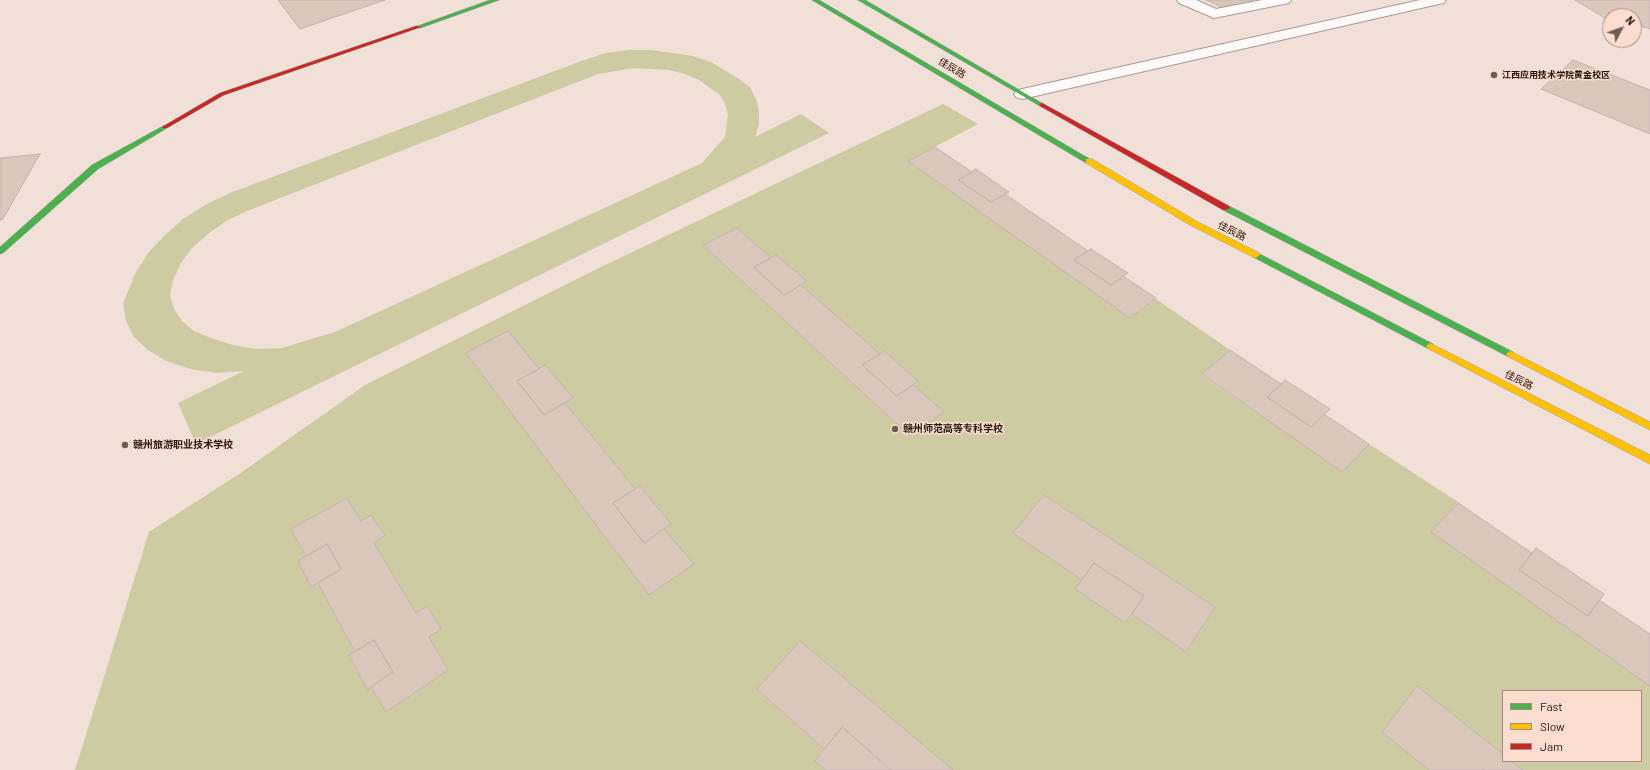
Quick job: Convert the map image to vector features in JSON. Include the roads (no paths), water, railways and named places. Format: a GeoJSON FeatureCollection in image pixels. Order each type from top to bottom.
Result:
{"type":"FeatureCollection","features":[{"type":"Feature","properties":{"kind":"main road"},"geometry":{"type":"LineString","coordinates":[[0,251],[95,168],[222,94],[496,0]]}},
{"type":"Feature","properties":{"kind":"main road","name":"佳辰路"},"geometry":{"type":"LineString","coordinates":[[815,0],[1193,223],[1650,460]]}},
{"type":"Feature","properties":{"kind":"main road","name":"佳辰路"},"geometry":{"type":"LineString","coordinates":[[861,0],[1022,94],[1223,207],[1650,426]]}},
{"type":"Feature","properties":{"kind":"street"},"geometry":{"type":"LineString","coordinates":[[1184,0],[1214,14],[1284,0]]}},
{"type":"Feature","properties":{"kind":"street"},"geometry":{"type":"LineString","coordinates":[[1022,94],[1439,0]]}},
{"type":"Feature","properties":{"kind":"place","name":"江西应用技术学院黄金校区"},"geometry":{"type":"Point","coordinates":[1494,75]}},
{"type":"Feature","properties":{"kind":"place","name":"赣州师范高等专科学校"},"geometry":{"type":"Point","coordinates":[895,429]}},
{"type":"Feature","properties":{"kind":"place","name":"赣州旅游职业技术学校"},"geometry":{"type":"Point","coordinates":[125,445]}}]}
